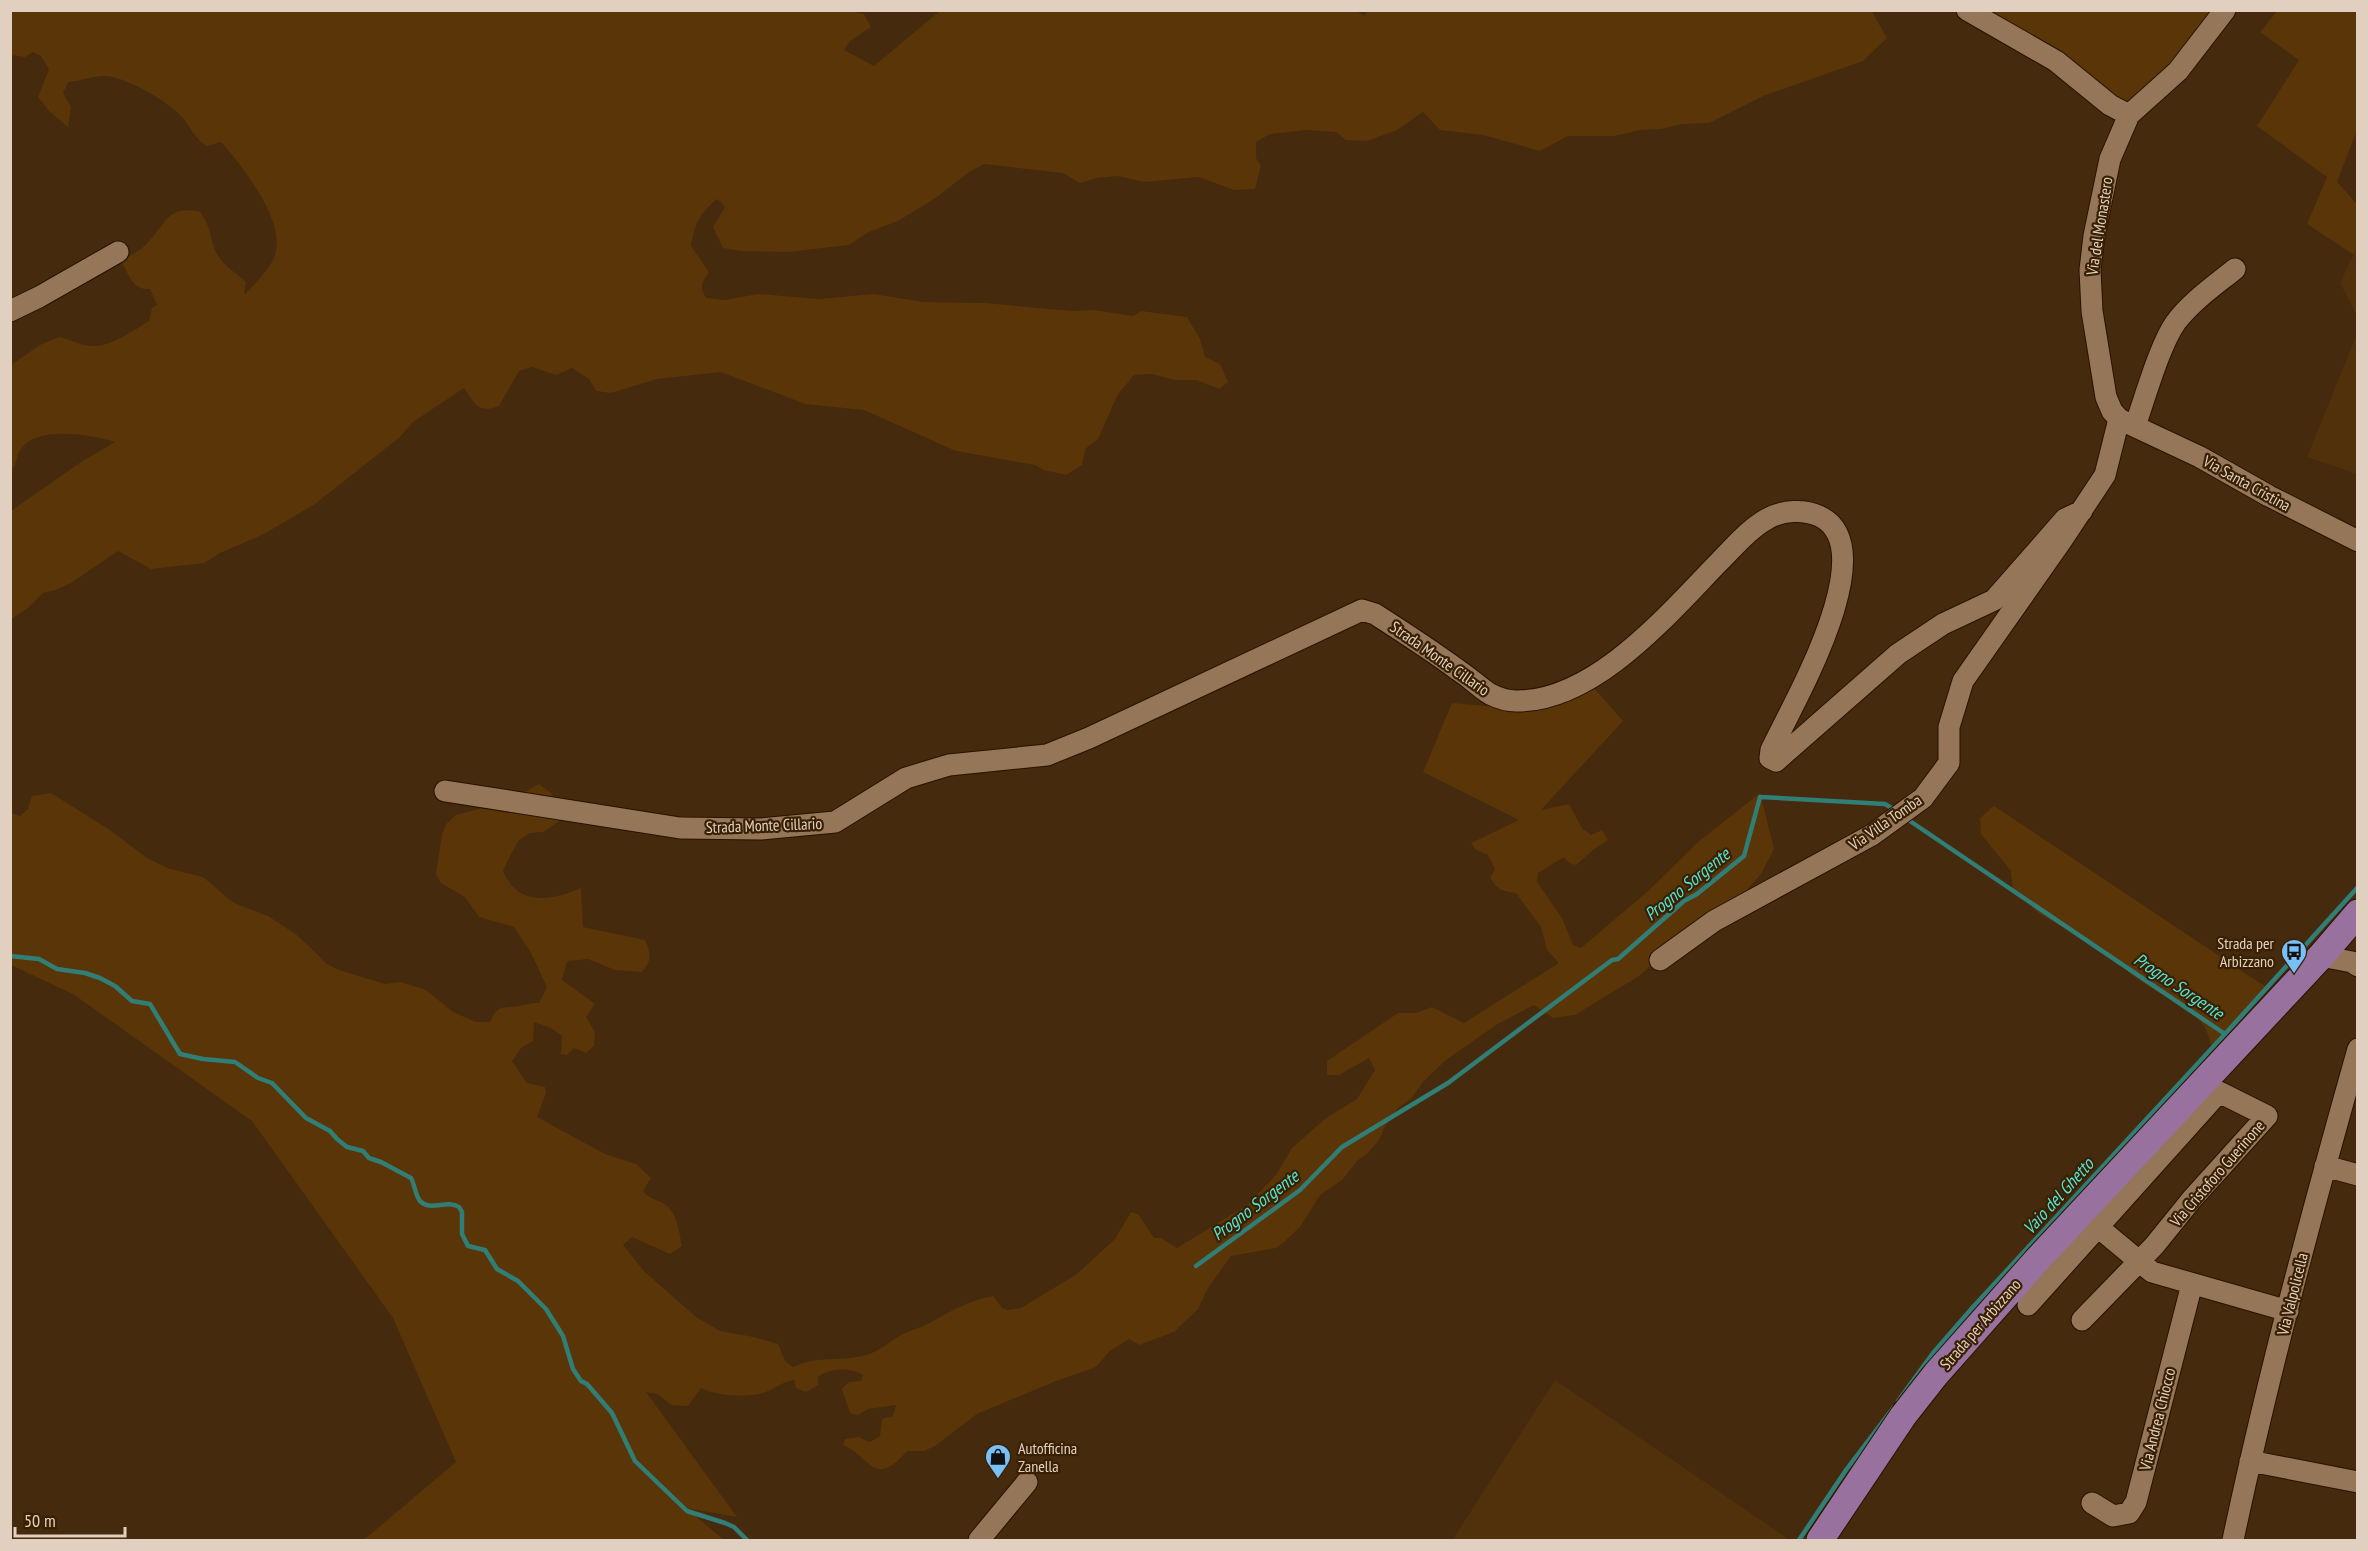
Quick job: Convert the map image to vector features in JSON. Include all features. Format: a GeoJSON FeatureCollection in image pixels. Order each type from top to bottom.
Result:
{"type":"FeatureCollection","features":[{"type":"Feature","properties":{"kind":"main road","name":"Strada per Arbizzano"},"geometry":{"type":"LineString","coordinates":[[1820,1540],[1903,1416],[1936,1374],[2037,1260],[2321,956],[2358,913]]}},
{"type":"Feature","properties":{"kind":"street"},"geometry":{"type":"LineString","coordinates":[[1967,10],[2056,61],[2110,105],[2129,115]]}},
{"type":"Feature","properties":{"kind":"street","name":"Via del Monastero"},"geometry":{"type":"LineString","coordinates":[[2122,419],[2106,397],[2092,311],[2090,270],[2094,236],[2110,159],[2129,115],[2178,71],[2225,10]]}},
{"type":"Feature","properties":{"kind":"street"},"geometry":{"type":"LineString","coordinates":[[10,311],[118,252]]}},
{"type":"Feature","properties":{"kind":"street"},"geometry":{"type":"LineString","coordinates":[[2122,419],[2164,348],[2175,324],[2194,302],[2235,269]]}},
{"type":"Feature","properties":{"kind":"street","name":"Via Villa Tomba"},"geometry":{"type":"LineString","coordinates":[[1660,960],[1714,921],[1872,836],[1923,798],[1949,763],[1949,727],[1963,681],[2105,475],[2122,419]]}},
{"type":"Feature","properties":{"kind":"street","name":"Via Santa Cristina"},"geometry":{"type":"LineString","coordinates":[[2122,419],[2200,457],[2358,542]]}},
{"type":"Feature","properties":{"kind":"street","name":"Strada Monte Cillario"},"geometry":{"type":"LineString","coordinates":[[445,791],[680,828],[761,829],[835,822],[906,778],[949,765],[1047,755],[1057,751],[1259,660],[1362,609],[1375,614],[1491,694],[1517,701],[1545,697],[1571,690],[1632,650],[1743,538],[1767,519],[1794,510],[1810,512],[1826,519],[1838,535],[1844,553],[1844,571],[1832,622],[1771,750],[1770,758],[1776,761],[1898,654],[1943,624],[1994,600],[2065,519],[2082,511]]}},
{"type":"Feature","properties":{"kind":"street"},"geometry":{"type":"LineString","coordinates":[[2321,956],[2352,962],[2358,966]]}},
{"type":"Feature","properties":{"kind":"street","name":"Via Valpolicella"},"geometry":{"type":"LineString","coordinates":[[2233,1540],[2250,1461],[2288,1311],[2358,1049]]}},
{"type":"Feature","properties":{"kind":"street","name":"Via Cristoforo Guerinone"},"geometry":{"type":"LineString","coordinates":[[2028,1305],[2219,1092],[2267,1116],[2192,1199],[2154,1246],[2082,1320]]}},
{"type":"Feature","properties":{"kind":"street"},"geometry":{"type":"LineString","coordinates":[[2325,1166],[2358,1175]]}},
{"type":"Feature","properties":{"kind":"street"},"geometry":{"type":"LineString","coordinates":[[2098,1227],[2152,1272],[2288,1311]]}},
{"type":"Feature","properties":{"kind":"street","name":"Via Andrea Chiocco"},"geometry":{"type":"LineString","coordinates":[[2092,1503],[2113,1516],[2129,1513],[2136,1502],[2192,1284]]}},
{"type":"Feature","properties":{"kind":"street"},"geometry":{"type":"LineString","coordinates":[[2250,1461],[2358,1482]]}},
{"type":"Feature","properties":{"kind":"street"},"geometry":{"type":"LineString","coordinates":[[979,1540],[1027,1482]]}},
{"type":"Feature","properties":{"kind":"shaded area"},"geometry":{"type":"Polygon","coordinates":[[[941,10],[1354,10],[1365,16],[1367,10],[1871,10],[1887,38],[1863,61],[1763,96],[1709,123],[1682,124],[1614,136],[1568,136],[1540,151],[1483,135],[1440,130],[1423,112],[1397,130],[1367,141],[1346,140],[1336,132],[1307,130],[1270,134],[1256,142],[1256,158],[1261,166],[1255,189],[1234,190],[1199,177],[1145,182],[1118,176],[1097,178],[1080,183],[1063,173],[984,164],[898,221],[869,232],[849,245],[788,252],[740,251],[723,248],[713,227],[725,207],[717,199],[699,219],[691,246],[709,272],[702,285],[706,298],[725,300],[758,294],[819,299],[874,294],[923,302],[984,303],[1072,311],[1093,310],[1133,316],[1141,311],[1187,317],[1200,339],[1205,357],[1220,364],[1228,382],[1219,389],[1196,380],[1174,380],[1152,374],[1134,375],[1118,394],[1098,439],[1085,449],[1082,465],[1066,475],[1044,470],[1035,465],[956,451],[864,410],[805,404],[721,372],[657,379],[611,393],[596,391],[589,379],[572,368],[556,375],[532,367],[519,371],[499,406],[486,409],[478,406],[464,388],[413,422],[400,437],[315,504],[264,534],[220,553],[204,563],[151,569],[118,551],[71,583],[43,593],[28,608],[11,619],[11,511],[81,462],[115,442],[65,434],[39,437],[21,449],[11,470],[11,365],[40,345],[59,337],[92,346],[104,345],[149,321],[152,308],[157,305],[150,289],[144,289],[135,284],[121,261],[141,249],[166,220],[179,211],[200,212],[207,223],[218,256],[246,282],[244,295],[269,266],[275,255],[277,241],[274,226],[260,194],[221,142],[207,146],[195,136],[177,112],[147,91],[114,77],[105,76],[68,82],[63,93],[71,107],[68,127],[50,112],[38,97],[49,69],[41,56],[33,52],[25,57],[11,55],[11,11],[850,11],[864,14],[871,27],[850,41],[844,50],[874,66],[941,10]]]}},
{"type":"Feature","properties":{"kind":"shaded area"},"geometry":{"type":"Polygon","coordinates":[[[1986,10],[2225,11],[2134,105],[2119,104],[2070,63],[2064,53],[2027,32],[2020,32],[1986,10]]]}},
{"type":"Feature","properties":{"kind":"shaded area"},"geometry":{"type":"Polygon","coordinates":[[[2278,10],[2357,11],[2357,130],[2337,182],[2357,204],[2357,247],[2354,255],[2307,224],[2327,177],[2257,126],[2299,60],[2260,32],[2278,10]]]}},
{"type":"Feature","properties":{"kind":"shaded area"},"geometry":{"type":"Polygon","coordinates":[[[2357,247],[2357,316],[2340,283],[2357,247]]]}},
{"type":"Feature","properties":{"kind":"shaded area"},"geometry":{"type":"Polygon","coordinates":[[[2357,334],[2357,474],[2307,457],[2357,334]]]}},
{"type":"Feature","properties":{"kind":"shaded area"},"geometry":{"type":"Polygon","coordinates":[[[1578,670],[1623,721],[1541,810],[1569,804],[1582,828],[1591,835],[1602,830],[1608,840],[1576,865],[1569,863],[1564,857],[1538,873],[1537,882],[1562,918],[1573,945],[1581,948],[1647,892],[1698,842],[1760,793],[1774,849],[1761,874],[1743,894],[1682,937],[1639,976],[1575,1015],[1553,1018],[1534,1005],[1496,1025],[1446,1060],[1423,1082],[1411,1099],[1398,1108],[1385,1126],[1379,1140],[1368,1153],[1358,1160],[1342,1180],[1320,1195],[1300,1227],[1276,1248],[1231,1256],[1208,1288],[1198,1309],[1174,1332],[1139,1345],[1129,1339],[1110,1351],[1096,1367],[977,1414],[935,1446],[924,1451],[907,1451],[887,1468],[873,1467],[843,1445],[845,1439],[858,1437],[870,1442],[880,1436],[882,1419],[893,1416],[896,1405],[868,1409],[858,1415],[850,1413],[842,1389],[849,1382],[861,1381],[863,1375],[858,1372],[834,1370],[828,1372],[818,1377],[818,1385],[806,1392],[796,1388],[794,1380],[763,1393],[740,1396],[701,1388],[688,1406],[671,1405],[658,1394],[646,1392],[737,1517],[686,1508],[724,1540],[359,1540],[366,1538],[456,1462],[393,1318],[252,1121],[73,994],[11,965],[11,813],[20,816],[28,809],[32,796],[51,793],[110,830],[147,858],[170,869],[203,877],[234,903],[268,916],[297,935],[327,964],[385,984],[401,982],[426,990],[453,1012],[476,1022],[490,1022],[501,1008],[539,1003],[547,987],[531,953],[514,927],[479,917],[465,897],[441,883],[436,874],[442,834],[446,824],[456,815],[482,808],[495,810],[539,784],[554,796],[561,820],[543,832],[529,833],[518,841],[503,870],[509,882],[517,890],[536,898],[558,896],[581,888],[583,927],[645,940],[650,957],[642,972],[615,970],[588,959],[567,961],[562,980],[595,1004],[586,1017],[595,1032],[594,1046],[586,1053],[574,1048],[567,1055],[561,1054],[562,1036],[551,1028],[534,1022],[533,1041],[522,1047],[512,1061],[527,1083],[545,1087],[546,1093],[537,1117],[605,1154],[636,1164],[651,1178],[643,1191],[649,1197],[663,1203],[671,1211],[677,1222],[682,1246],[670,1254],[632,1237],[623,1245],[644,1271],[696,1317],[720,1331],[778,1344],[785,1361],[793,1367],[811,1361],[857,1357],[876,1351],[903,1334],[977,1300],[993,1296],[1002,1308],[1008,1310],[1021,1308],[1077,1274],[1115,1239],[1131,1212],[1138,1214],[1154,1238],[1161,1238],[1177,1248],[1247,1205],[1276,1175],[1292,1148],[1326,1118],[1357,1099],[1375,1070],[1369,1058],[1339,1075],[1327,1075],[1327,1061],[1398,1013],[1416,1013],[1432,1007],[1464,1023],[1559,963],[1547,950],[1541,927],[1516,893],[1507,892],[1493,882],[1490,878],[1495,869],[1488,855],[1476,850],[1471,843],[1519,820],[1423,772],[1452,703],[1509,708],[1572,686],[1578,670]]]}},
{"type":"Feature","properties":{"kind":"shaded area"},"geometry":{"type":"Polygon","coordinates":[[[1994,806],[2269,989],[2212,1049],[2204,1026],[2192,1014],[2135,977],[2116,958],[2040,914],[2013,891],[2011,871],[1981,834],[1980,818],[1994,806]]]}},
{"type":"Feature","properties":{"kind":"shaded area"},"geometry":{"type":"Polygon","coordinates":[[[1555,1380],[1790,1540],[1453,1539],[1555,1380]]]}},
{"type":"Feature","properties":{"kind":"waterway","name":"Progno Sorgente"},"geometry":{"type":"LineString","coordinates":[[1196,1266],[1300,1190],[1342,1147],[1448,1083],[1612,960],[1618,959],[1684,901],[1697,894],[1744,856],[1760,797],[1885,804],[1895,810]]}},
{"type":"Feature","properties":{"kind":"waterway","name":"Progno Sorgente"},"geometry":{"type":"LineString","coordinates":[[1907,819],[2225,1034]]}},
{"type":"Feature","properties":{"kind":"waterway","name":"Vaio del Ghetto"},"geometry":{"type":"LineString","coordinates":[[1898,1401],[1933,1353],[1973,1307],[2358,887]]}},
{"type":"Feature","properties":{"kind":"waterway"},"geometry":{"type":"LineString","coordinates":[[10,956],[39,959],[57,969],[85,973],[100,978],[115,986],[132,1001],[150,1004],[180,1054],[235,1062],[258,1078],[272,1083],[306,1118],[330,1131],[347,1147],[363,1151],[369,1158],[411,1178],[418,1199],[424,1204],[434,1206],[449,1204],[459,1207],[462,1212],[462,1234],[468,1246],[485,1250],[497,1269],[518,1281],[546,1309],[563,1336],[573,1369],[581,1381],[587,1384],[612,1413],[635,1461],[687,1511],[734,1527],[747,1540]]}},
{"type":"Feature","properties":{"kind":"waterway","name":"Vaio del Ghetto"},"geometry":{"type":"LineString","coordinates":[[1799,1540],[1846,1470],[1893,1408]]}},
{"type":"Feature","properties":{"kind":"place","name":"Strada per Arbizzano"},"geometry":{"type":"Point","coordinates":[2294,975]}},
{"type":"Feature","properties":{"kind":"place","name":"Autofficina Zanella"},"geometry":{"type":"Point","coordinates":[998,1480]}}]}
